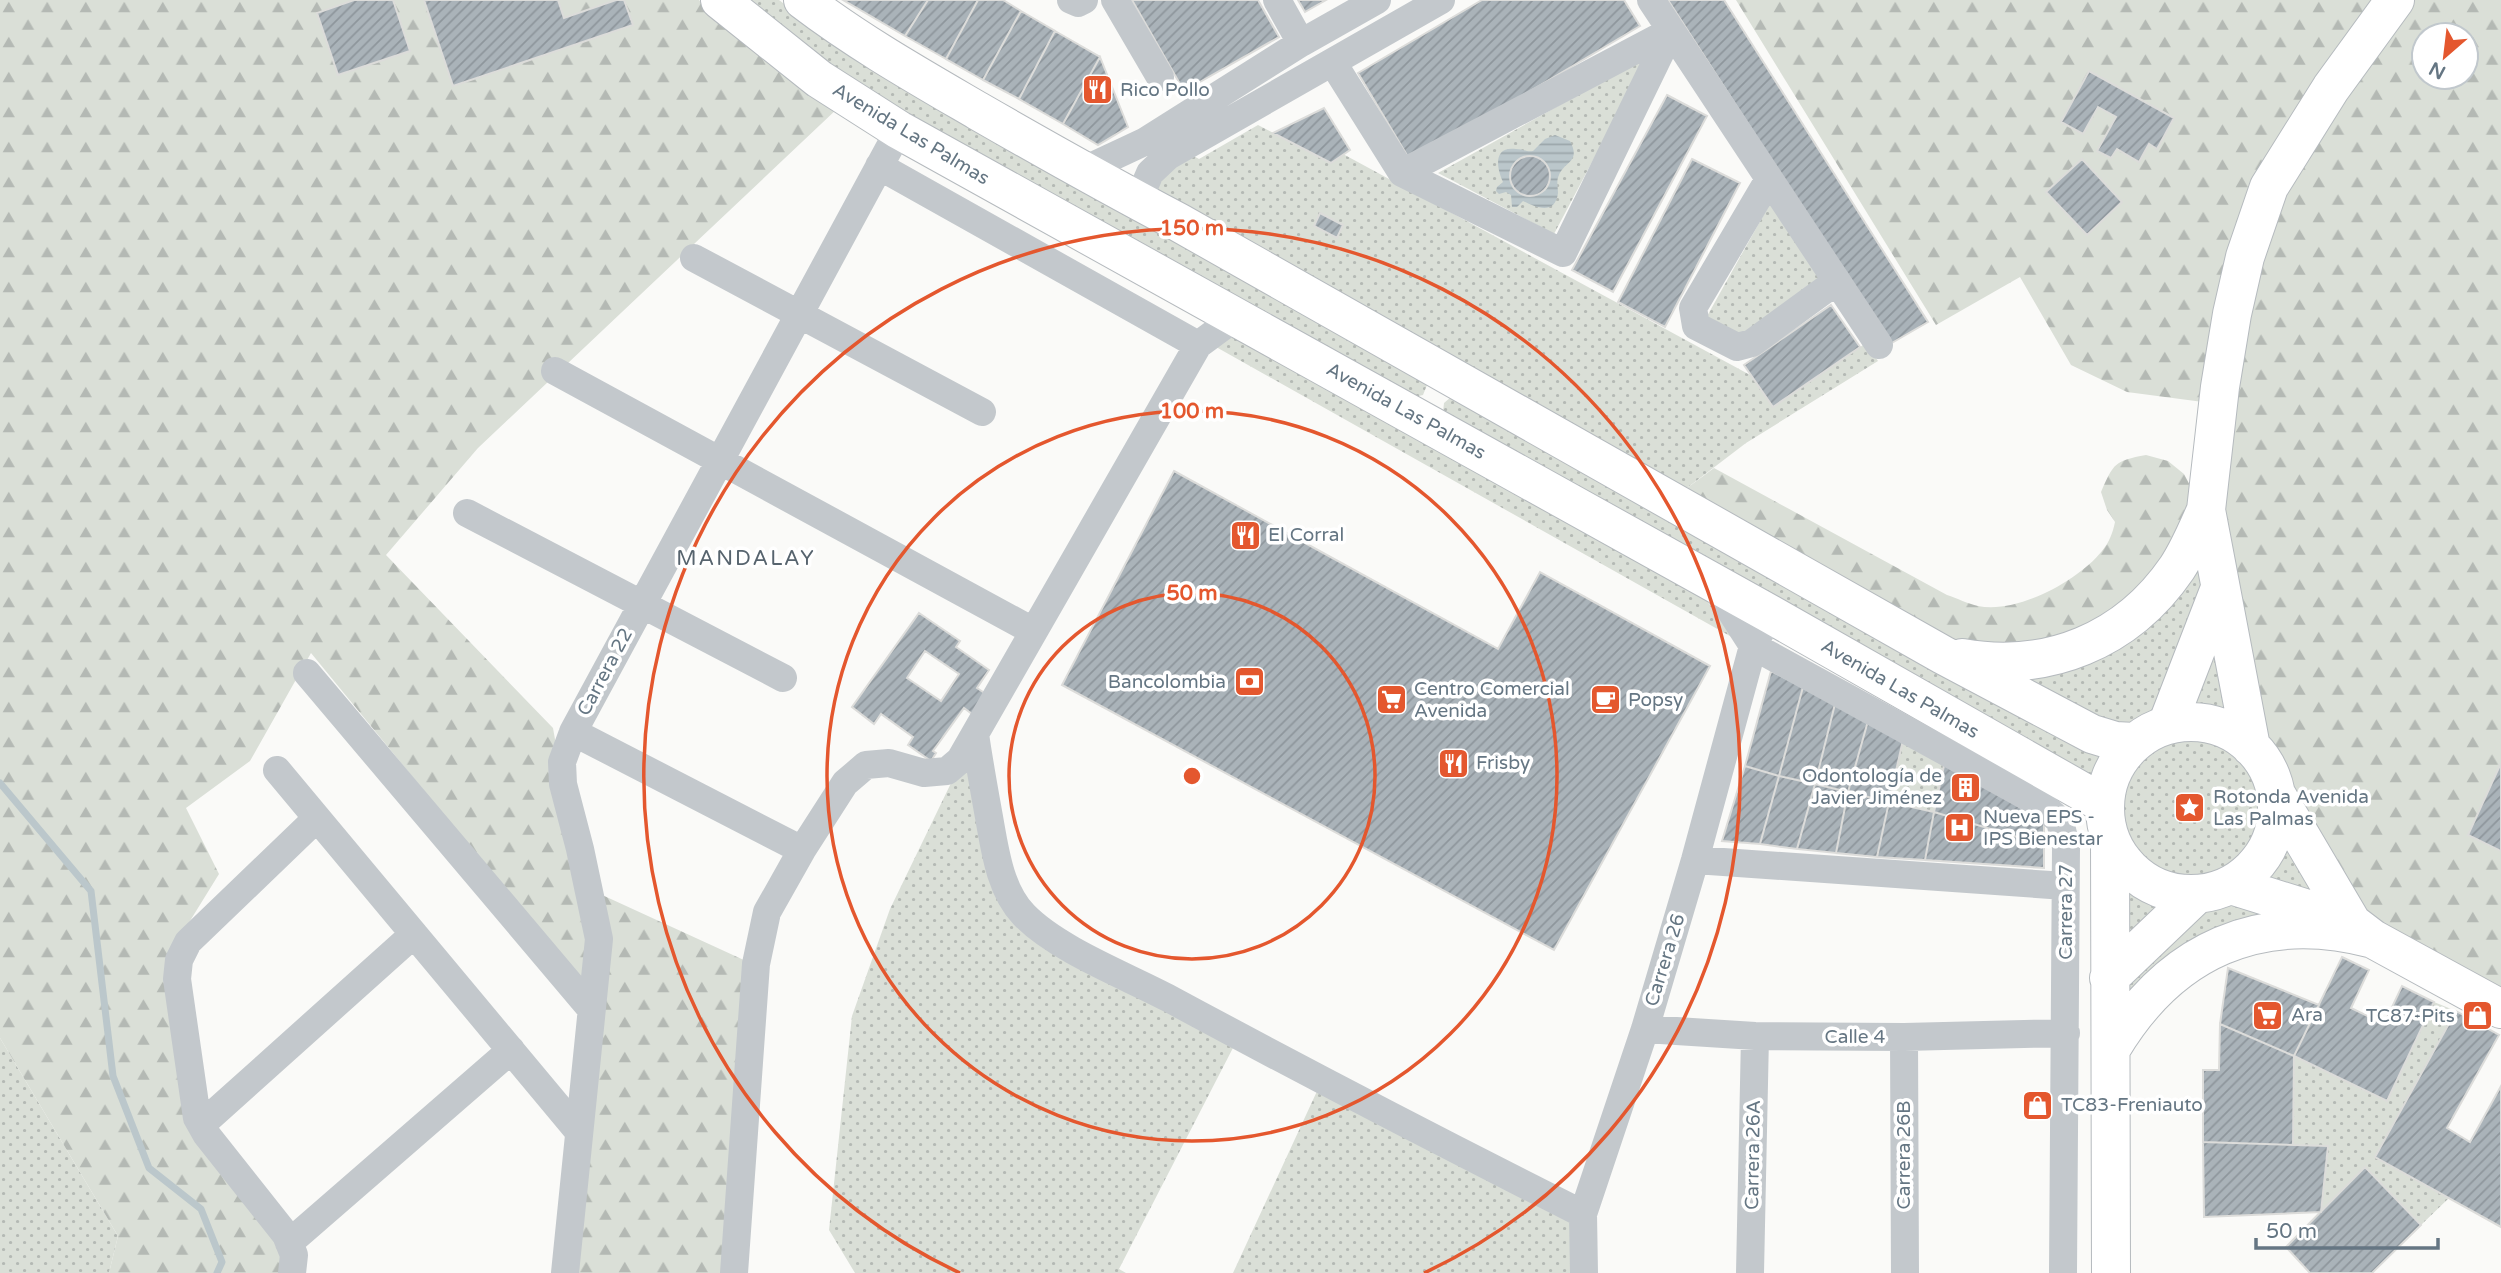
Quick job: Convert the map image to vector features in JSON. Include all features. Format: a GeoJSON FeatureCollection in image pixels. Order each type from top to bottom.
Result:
{"type":"FeatureCollection","features":[{"type":"Feature","properties":{"kind":"main road","name":"Avenida Las Palmas"},"geometry":{"type":"LineString","coordinates":[[720,0],[819,79],[899,130],[1713,583],[1762,630],[2107,822]]}},
{"type":"Feature","properties":{"kind":"main road"},"geometry":{"type":"LineString","coordinates":[[803,0],[843,30],[922,79],[1943,655],[2085,731],[2105,738],[2151,733],[2188,722],[2207,723],[2232,733],[2251,747],[2269,769],[2276,794],[2277,818],[2270,843],[2250,871],[2213,890],[2109,978]]}},
{"type":"Feature","properties":{"kind":"main road"},"geometry":{"type":"LineString","coordinates":[[2251,747],[2206,510],[2220,387],[2232,314],[2245,257],[2269,187],[2331,88],[2395,0]]}},
{"type":"Feature","properties":{"kind":"main road"},"geometry":{"type":"LineString","coordinates":[[1426,422],[1441,370]]}},
{"type":"Feature","properties":{"kind":"main road"},"geometry":{"type":"LineString","coordinates":[[1943,655],[1998,663],[2037,660],[2075,650],[2102,637],[2132,617],[2164,584],[2185,555],[2206,510]]}},
{"type":"Feature","properties":{"kind":"main road"},"geometry":{"type":"LineString","coordinates":[[2111,1273],[2107,822],[2110,776],[2120,757],[2151,733],[2220,588]]}},
{"type":"Feature","properties":{"kind":"main road"},"geometry":{"type":"LineString","coordinates":[[2276,794],[2362,931]]}},
{"type":"Feature","properties":{"kind":"main road"},"geometry":{"type":"LineString","coordinates":[[2107,822],[2123,862],[2147,883],[2173,893],[2213,890],[2362,931],[2501,1009]]}},
{"type":"Feature","properties":{"kind":"main road"},"geometry":{"type":"LineString","coordinates":[[2111,1049],[2134,1012],[2150,993],[2182,968],[2224,944],[2260,933],[2307,928],[2349,933],[2362,931]]}},
{"type":"Feature","properties":{"kind":"street"},"geometry":{"type":"LineString","coordinates":[[1071,0],[1077,4],[1084,0]]}},
{"type":"Feature","properties":{"kind":"street"},"geometry":{"type":"LineString","coordinates":[[1115,0],[1160,78]]}},
{"type":"Feature","properties":{"kind":"street"},"geometry":{"type":"LineString","coordinates":[[1277,0],[1301,43]]}},
{"type":"Feature","properties":{"kind":"street"},"geometry":{"type":"LineString","coordinates":[[1082,170],[1143,142],[1301,43],[1377,0]]}},
{"type":"Feature","properties":{"kind":"street"},"geometry":{"type":"LineString","coordinates":[[1138,201],[1150,173],[1168,156],[1441,0]]}},
{"type":"Feature","properties":{"kind":"street"},"geometry":{"type":"LineString","coordinates":[[1651,0],[1880,345]]}},
{"type":"Feature","properties":{"kind":"street"},"geometry":{"type":"LineString","coordinates":[[1333,63],[1402,173],[1563,253],[1671,31]]}},
{"type":"Feature","properties":{"kind":"street"},"geometry":{"type":"LineString","coordinates":[[1402,173],[1671,31]]}},
{"type":"Feature","properties":{"kind":"street","name":"Carrera 22"},"geometry":{"type":"LineString","coordinates":[[565,1273],[599,939],[563,784],[562,762],[573,732],[899,130]]}},
{"type":"Feature","properties":{"kind":"street"},"geometry":{"type":"LineString","coordinates":[[879,166],[1198,345]]}},
{"type":"Feature","properties":{"kind":"street"},"geometry":{"type":"LineString","coordinates":[[1769,179],[1693,309],[1696,326],[1737,347],[1752,343],[1838,281]]}},
{"type":"Feature","properties":{"kind":"street"},"geometry":{"type":"LineString","coordinates":[[694,258],[982,412]]}},
{"type":"Feature","properties":{"kind":"street"},"geometry":{"type":"LineString","coordinates":[[1198,345],[1200,298]]}},
{"type":"Feature","properties":{"kind":"street"},"geometry":{"type":"LineString","coordinates":[[734,1273],[756,964],[767,912],[802,850],[845,783],[866,765],[888,763],[924,773],[947,771],[960,760],[1198,345],[1236,317]]}},
{"type":"Feature","properties":{"kind":"street"},"geometry":{"type":"LineString","coordinates":[[555,371],[1032,631]]}},
{"type":"Feature","properties":{"kind":"street"},"geometry":{"type":"LineString","coordinates":[[467,513],[783,678]]}},
{"type":"Feature","properties":{"kind":"street","name":"Carrera 26"},"geometry":{"type":"LineString","coordinates":[[1584,1273],[1583,1214],[1645,1029],[1762,630]]}},
{"type":"Feature","properties":{"kind":"street","name":"Carrera 27"},"geometry":{"type":"LineString","coordinates":[[1762,630],[2052,811],[2060,821],[2064,833],[2066,1033],[2063,1273]]}},
{"type":"Feature","properties":{"kind":"street"},"geometry":{"type":"LineString","coordinates":[[307,673],[591,1009]]}},
{"type":"Feature","properties":{"kind":"street"},"geometry":{"type":"LineString","coordinates":[[573,732],[802,850]]}},
{"type":"Feature","properties":{"kind":"street"},"geometry":{"type":"LineString","coordinates":[[975,734],[981,782],[999,865],[1009,894],[1023,915],[1052,939],[1139,982],[1363,1103],[1583,1214]]}},
{"type":"Feature","properties":{"kind":"street"},"geometry":{"type":"LineString","coordinates":[[277,770],[579,1132]]}},
{"type":"Feature","properties":{"kind":"street"},"geometry":{"type":"LineString","coordinates":[[292,1273],[294,1255],[286,1235],[206,1135],[197,1118],[177,979],[179,960],[188,942],[317,818]]}},
{"type":"Feature","properties":{"kind":"street"},"geometry":{"type":"LineString","coordinates":[[1695,860],[2065,886]]}},
{"type":"Feature","properties":{"kind":"street"},"geometry":{"type":"LineString","coordinates":[[201,1125],[414,934]]}},
{"type":"Feature","properties":{"kind":"street","name":"Calle 4"},"geometry":{"type":"LineString","coordinates":[[1645,1029],[1755,1036],[1904,1037],[2066,1033]]}},
{"type":"Feature","properties":{"kind":"street","name":"Carrera 26A"},"geometry":{"type":"LineString","coordinates":[[1750,1273],[1755,1036]]}},
{"type":"Feature","properties":{"kind":"street","name":"Carrera 26B"},"geometry":{"type":"LineString","coordinates":[[1904,1037],[1905,1273]]}},
{"type":"Feature","properties":{"kind":"street"},"geometry":{"type":"LineString","coordinates":[[289,1243],[511,1050]]}},
{"type":"Feature","properties":{"kind":"green space"},"geometry":{"type":"Polygon","coordinates":[[[0,0],[699,0],[717,19],[838,108],[478,448],[386,555],[553,728],[590,937],[584,986],[311,653],[250,761],[186,808],[219,874],[172,950],[188,1120],[274,1237],[285,1273],[109,1273],[118,1236],[0,1038],[0,0]]]}},
{"type":"Feature","properties":{"kind":"green space"},"geometry":{"type":"Polygon","coordinates":[[[741,0],[779,0],[833,41],[1427,385],[1423,395],[1414,397],[1244,306],[829,68],[741,0]]]}},
{"type":"Feature","properties":{"kind":"green space"},"geometry":{"type":"Polygon","coordinates":[[[1736,0],[2376,0],[2318,79],[2203,402],[2127,392],[2071,365],[2020,277],[1936,325],[1736,0]]]}},
{"type":"Feature","properties":{"kind":"green space"},"geometry":{"type":"Polygon","coordinates":[[[2414,0],[2501,0],[2501,995],[2371,920],[2289,787],[2285,770],[2265,741],[2220,510],[2231,421],[2260,261],[2283,194],[2343,97],[2414,0]]]}},
{"type":"Feature","properties":{"kind":"green space"},"geometry":{"type":"Polygon","coordinates":[[[1648,56],[1554,234],[1438,173],[1648,56]]]}},
{"type":"Feature","properties":{"kind":"green space"},"geometry":{"type":"Polygon","coordinates":[[[1258,125],[1331,163],[1343,154],[1752,376],[1773,407],[1866,343],[1878,361],[1746,443],[1683,491],[1153,192],[1159,176],[1190,154],[1199,159],[1258,125]],[[1320,213],[1314,226],[1337,237],[1343,225],[1320,213]]]}},
{"type":"Feature","properties":{"kind":"green space"},"geometry":{"type":"Polygon","coordinates":[[[1772,200],[1821,278],[1741,339],[1706,318],[1772,200]]]}},
{"type":"Feature","properties":{"kind":"green space"},"geometry":{"type":"Polygon","coordinates":[[[1231,330],[1700,592],[1737,640],[1209,343],[1231,330]]]}},
{"type":"Feature","properties":{"kind":"green space"},"geometry":{"type":"Polygon","coordinates":[[[1451,397],[2103,755],[2094,779],[1443,412],[1444,403],[1451,397]]]}},
{"type":"Feature","properties":{"kind":"green space"},"geometry":{"type":"Polygon","coordinates":[[[2146,455],[2168,461],[2184,474],[2192,489],[2192,506],[2172,549],[2134,596],[2072,636],[2016,649],[1949,641],[1683,491],[1714,468],[1947,595],[1974,605],[1994,607],[2010,605],[2046,593],[2078,573],[2102,551],[2115,522],[2107,510],[2101,492],[2116,465],[2127,459],[2146,455]]]}},
{"type":"Feature","properties":{"kind":"green space"},"geometry":{"type":"Polygon","coordinates":[[[2201,557],[2205,587],[2156,713],[2131,727],[2108,725],[2013,676],[2201,557]]]}},
{"type":"Feature","properties":{"kind":"green space"},"geometry":{"type":"Polygon","coordinates":[[[2215,641],[2231,717],[2211,708],[2189,707],[2215,641]]]}},
{"type":"Feature","properties":{"kind":"green space"},"geometry":{"type":"Polygon","coordinates":[[[2190,736],[2218,741],[2241,757],[2257,780],[2262,808],[2257,836],[2241,859],[2218,875],[2190,880],[2162,875],[2139,859],[2123,836],[2118,808],[2123,780],[2139,757],[2162,741],[2190,736]]]}},
{"type":"Feature","properties":{"kind":"green space"},"geometry":{"type":"Polygon","coordinates":[[[1903,740],[1945,761],[1934,812],[1889,802],[1903,740]]]}},
{"type":"Feature","properties":{"kind":"green space"},"geometry":{"type":"Polygon","coordinates":[[[967,767],[1000,896],[1235,1044],[1119,1269],[1126,1273],[855,1273],[829,1230],[852,1016],[890,909],[953,779],[967,767]]]}},
{"type":"Feature","properties":{"kind":"green space"},"geometry":{"type":"Polygon","coordinates":[[[2287,840],[2322,899],[2261,880],[2277,863],[2287,840]]]}},
{"type":"Feature","properties":{"kind":"green space"},"geometry":{"type":"Polygon","coordinates":[[[2123,884],[2144,898],[2164,905],[2123,945],[2123,884]]]}},
{"type":"Feature","properties":{"kind":"green space"},"geometry":{"type":"Polygon","coordinates":[[[600,894],[746,961],[725,1273],[573,1273],[600,894]]]}},
{"type":"Feature","properties":{"kind":"green space"},"geometry":{"type":"Polygon","coordinates":[[[2230,900],[2285,916],[2131,994],[2123,984],[2210,907],[2230,900]]]}},
{"type":"Feature","properties":{"kind":"green space"},"geometry":{"type":"Polygon","coordinates":[[[2434,1002],[2456,1011],[2375,1157],[2449,1198],[2421,1225],[2365,1167],[2321,1212],[2328,1146],[2293,1145],[2294,1056],[2387,1100],[2434,1002]]]}},
{"type":"Feature","properties":{"kind":"green space"},"geometry":{"type":"Polygon","coordinates":[[[0,1038],[118,1236],[109,1273],[0,1273],[0,1038]]]}},
{"type":"Feature","properties":{"kind":"green space"},"geometry":{"type":"Polygon","coordinates":[[[1318,1089],[1574,1220],[1575,1273],[1233,1273],[1318,1089]]]}},
{"type":"Feature","properties":{"kind":"shaded area"},"geometry":{"type":"Polygon","coordinates":[[[1555,135],[1570,141],[1574,153],[1558,177],[1556,200],[1553,205],[1544,208],[1523,201],[1517,207],[1512,207],[1511,195],[1506,192],[1499,194],[1496,191],[1503,182],[1498,165],[1500,155],[1508,149],[1533,151],[1545,139],[1555,135]],[[1533,156],[1515,162],[1510,174],[1513,186],[1527,196],[1545,191],[1550,180],[1550,170],[1539,158],[1533,156]]]}},
{"type":"Feature","properties":{"kind":"building"},"geometry":{"type":"Polygon","coordinates":[[[354,0],[393,0],[410,51],[338,75],[317,13],[354,0]]]}},
{"type":"Feature","properties":{"kind":"building"},"geometry":{"type":"Polygon","coordinates":[[[424,0],[558,0],[564,18],[616,0],[624,0],[633,25],[453,86],[424,0]]]}},
{"type":"Feature","properties":{"kind":"building"},"geometry":{"type":"Polygon","coordinates":[[[843,0],[928,0],[905,36],[843,0]]]}},
{"type":"Feature","properties":{"kind":"building"},"geometry":{"type":"Polygon","coordinates":[[[928,0],[978,0],[946,59],[905,36],[928,0]]]}},
{"type":"Feature","properties":{"kind":"building"},"geometry":{"type":"Polygon","coordinates":[[[978,0],[1003,0],[1021,11],[983,80],[946,59],[978,0]]]}},
{"type":"Feature","properties":{"kind":"building"},"geometry":{"type":"Polygon","coordinates":[[[1132,0],[1258,0],[1279,37],[1184,91],[1132,0]]]}},
{"type":"Feature","properties":{"kind":"building"},"geometry":{"type":"Polygon","coordinates":[[[1298,0],[1326,0],[1305,12],[1298,0]]]}},
{"type":"Feature","properties":{"kind":"building"},"geometry":{"type":"Polygon","coordinates":[[[1482,0],[1624,0],[1640,26],[1411,162],[1358,73],[1482,0]]]}},
{"type":"Feature","properties":{"kind":"building"},"geometry":{"type":"Polygon","coordinates":[[[1668,0],[1724,0],[1928,322],[1890,344],[1668,0]]]}},
{"type":"Feature","properties":{"kind":"building"},"geometry":{"type":"Polygon","coordinates":[[[1021,11],[1055,31],[1019,99],[983,80],[1021,11]]]}},
{"type":"Feature","properties":{"kind":"building"},"geometry":{"type":"Polygon","coordinates":[[[1055,31],[1100,57],[1063,124],[1019,99],[1055,31]]]}},
{"type":"Feature","properties":{"kind":"building","name":"Rico Pollo"},"geometry":{"type":"Polygon","coordinates":[[[1100,57],[1128,127],[1098,145],[1063,124],[1100,57]]]}},
{"type":"Feature","properties":{"kind":"building"},"geometry":{"type":"Polygon","coordinates":[[[2089,71],[2174,118],[2157,149],[2149,144],[2139,162],[2117,149],[2111,158],[2097,151],[2116,117],[2098,107],[2083,134],[2061,122],[2089,71]]]}},
{"type":"Feature","properties":{"kind":"building"},"geometry":{"type":"Polygon","coordinates":[[[1667,95],[1707,116],[1613,292],[1572,270],[1667,95]]]}},
{"type":"Feature","properties":{"kind":"building"},"geometry":{"type":"Polygon","coordinates":[[[1324,108],[1350,150],[1331,163],[1273,133],[1324,108]]]}},
{"type":"Feature","properties":{"kind":"building"},"geometry":{"type":"Polygon","coordinates":[[[1530,156],[1538,157],[1544,162],[1549,168],[1549,184],[1544,190],[1538,195],[1530,196],[1522,195],[1516,190],[1511,184],[1510,176],[1511,168],[1516,162],[1522,157],[1530,156]]]}},
{"type":"Feature","properties":{"kind":"building"},"geometry":{"type":"Polygon","coordinates":[[[1692,159],[1740,183],[1665,327],[1618,302],[1692,159]]]}},
{"type":"Feature","properties":{"kind":"building"},"geometry":{"type":"Polygon","coordinates":[[[2082,159],[2122,202],[2087,235],[2046,192],[2082,159]]]}},
{"type":"Feature","properties":{"kind":"building"},"geometry":{"type":"Polygon","coordinates":[[[1320,213],[1343,225],[1337,238],[1314,226],[1320,213]]]}},
{"type":"Feature","properties":{"kind":"building"},"geometry":{"type":"Polygon","coordinates":[[[1831,305],[1860,347],[1773,407],[1744,365],[1831,305]]]}},
{"type":"Feature","properties":{"kind":"building","name":"Centro Comercial Avenida"},"geometry":{"type":"Polygon","coordinates":[[[1174,471],[1498,649],[1540,572],[1710,666],[1554,950],[1062,685],[1174,471]]]}},
{"type":"Feature","properties":{"kind":"building"},"geometry":{"type":"Polygon","coordinates":[[[919,613],[960,641],[956,647],[989,670],[977,688],[986,694],[972,714],[964,708],[933,751],[936,753],[931,761],[908,745],[913,737],[881,714],[874,724],[852,707],[919,613]],[[925,651],[907,678],[941,701],[959,674],[925,651]]]}},
{"type":"Feature","properties":{"kind":"building"},"geometry":{"type":"Polygon","coordinates":[[[1771,671],[1803,687],[1779,776],[1745,766],[1771,671]]]}},
{"type":"Feature","properties":{"kind":"building"},"geometry":{"type":"Polygon","coordinates":[[[1803,687],[1835,704],[1815,784],[1779,776],[1803,687]]]}},
{"type":"Feature","properties":{"kind":"building"},"geometry":{"type":"Polygon","coordinates":[[[1835,704],[1868,721],[1848,792],[1815,784],[1835,704]]]}},
{"type":"Feature","properties":{"kind":"building"},"geometry":{"type":"Polygon","coordinates":[[[1868,721],[1903,740],[1889,802],[1848,792],[1868,721]]]}},
{"type":"Feature","properties":{"kind":"building","name":"Odontología de Javier Jiménez"},"geometry":{"type":"Polygon","coordinates":[[[1945,761],[2044,822],[2044,845],[1934,812],[1945,761]]]}},
{"type":"Feature","properties":{"kind":"building"},"geometry":{"type":"Polygon","coordinates":[[[2501,763],[2501,851],[2468,835],[2501,763]]]}},
{"type":"Feature","properties":{"kind":"building"},"geometry":{"type":"Polygon","coordinates":[[[1745,766],[1779,776],[1760,844],[1722,841],[1745,766]]]}},
{"type":"Feature","properties":{"kind":"building"},"geometry":{"type":"Polygon","coordinates":[[[1779,776],[1815,784],[1797,849],[1760,844],[1779,776]]]}},
{"type":"Feature","properties":{"kind":"building"},"geometry":{"type":"Polygon","coordinates":[[[1815,784],[1848,792],[1836,853],[1797,849],[1815,784]]]}},
{"type":"Feature","properties":{"kind":"building"},"geometry":{"type":"Polygon","coordinates":[[[1848,792],[1889,802],[1877,857],[1836,853],[1848,792]]]}},
{"type":"Feature","properties":{"kind":"building"},"geometry":{"type":"Polygon","coordinates":[[[1889,802],[1934,812],[1925,860],[1877,857],[1889,802]]]}},
{"type":"Feature","properties":{"kind":"building","name":"Nueva EPS - IPS Bienestar"},"geometry":{"type":"Polygon","coordinates":[[[1934,812],[2044,845],[2044,868],[1925,860],[1934,812]]]}},
{"type":"Feature","properties":{"kind":"building"},"geometry":{"type":"Polygon","coordinates":[[[2342,957],[2369,970],[2351,1008],[2384,1024],[2402,986],[2434,1002],[2387,1101],[2294,1056],[2342,957]]]}},
{"type":"Feature","properties":{"kind":"building","name":"Ara"},"geometry":{"type":"Polygon","coordinates":[[[2228,968],[2319,1005],[2294,1056],[2220,1024],[2228,968]]]}},
{"type":"Feature","properties":{"kind":"building"},"geometry":{"type":"Polygon","coordinates":[[[2456,1011],[2499,1035],[2447,1128],[2470,1142],[2501,1086],[2501,1227],[2375,1157],[2456,1011]]]}},
{"type":"Feature","properties":{"kind":"building"},"geometry":{"type":"Polygon","coordinates":[[[2220,1024],[2294,1056],[2293,1145],[2203,1142],[2203,1070],[2219,1070],[2220,1024]]]}},
{"type":"Feature","properties":{"kind":"building"},"geometry":{"type":"Polygon","coordinates":[[[2203,1142],[2328,1146],[2321,1212],[2204,1217],[2203,1142]]]}},
{"type":"Feature","properties":{"kind":"building"},"geometry":{"type":"Polygon","coordinates":[[[2365,1167],[2421,1225],[2372,1273],[2310,1273],[2286,1247],[2365,1167]]]}},
{"type":"Feature","properties":{"kind":"waterway"},"geometry":{"type":"LineString","coordinates":[[0,783],[91,891],[113,1076],[149,1168],[201,1209],[222,1262],[217,1273]]}},
{"type":"Feature","properties":{"kind":"place","name":"Rico Pollo"},"geometry":{"type":"Point","coordinates":[1097,90]}},
{"type":"Feature","properties":{"kind":"place","name":"El Corral"},"geometry":{"type":"Point","coordinates":[1245,535]}},
{"type":"Feature","properties":{"kind":"place","name":"Bancolombia"},"geometry":{"type":"Point","coordinates":[1249,682]}},
{"type":"Feature","properties":{"kind":"place","name":"Centro Comercial Avenida"},"geometry":{"type":"Point","coordinates":[1391,700]}},
{"type":"Feature","properties":{"kind":"place","name":"Popsy"},"geometry":{"type":"Point","coordinates":[1605,700]}},
{"type":"Feature","properties":{"kind":"place","name":"Frisby"},"geometry":{"type":"Point","coordinates":[1453,763]}},
{"type":"Feature","properties":{"kind":"place","name":"Odontología de Javier Jiménez"},"geometry":{"type":"Point","coordinates":[1965,787]}},
{"type":"Feature","properties":{"kind":"place","name":"Rotonda Avenida Las Palmas"},"geometry":{"type":"Point","coordinates":[2190,808]}},
{"type":"Feature","properties":{"kind":"place","name":"Nueva EPS - IPS Bienestar"},"geometry":{"type":"Point","coordinates":[1960,828]}},
{"type":"Feature","properties":{"kind":"place","name":"Ara"},"geometry":{"type":"Point","coordinates":[2268,1015]}},
{"type":"Feature","properties":{"kind":"place","name":"TC87-Pits"},"geometry":{"type":"Point","coordinates":[2478,1016]}},
{"type":"Feature","properties":{"kind":"place","name":"TC83-Freniauto"},"geometry":{"type":"Point","coordinates":[2038,1105]}},
{"type":"Feature","properties":{"kind":"district","name":"MANDALAY"},"geometry":{"type":"Point","coordinates":[746,558]}}]}
